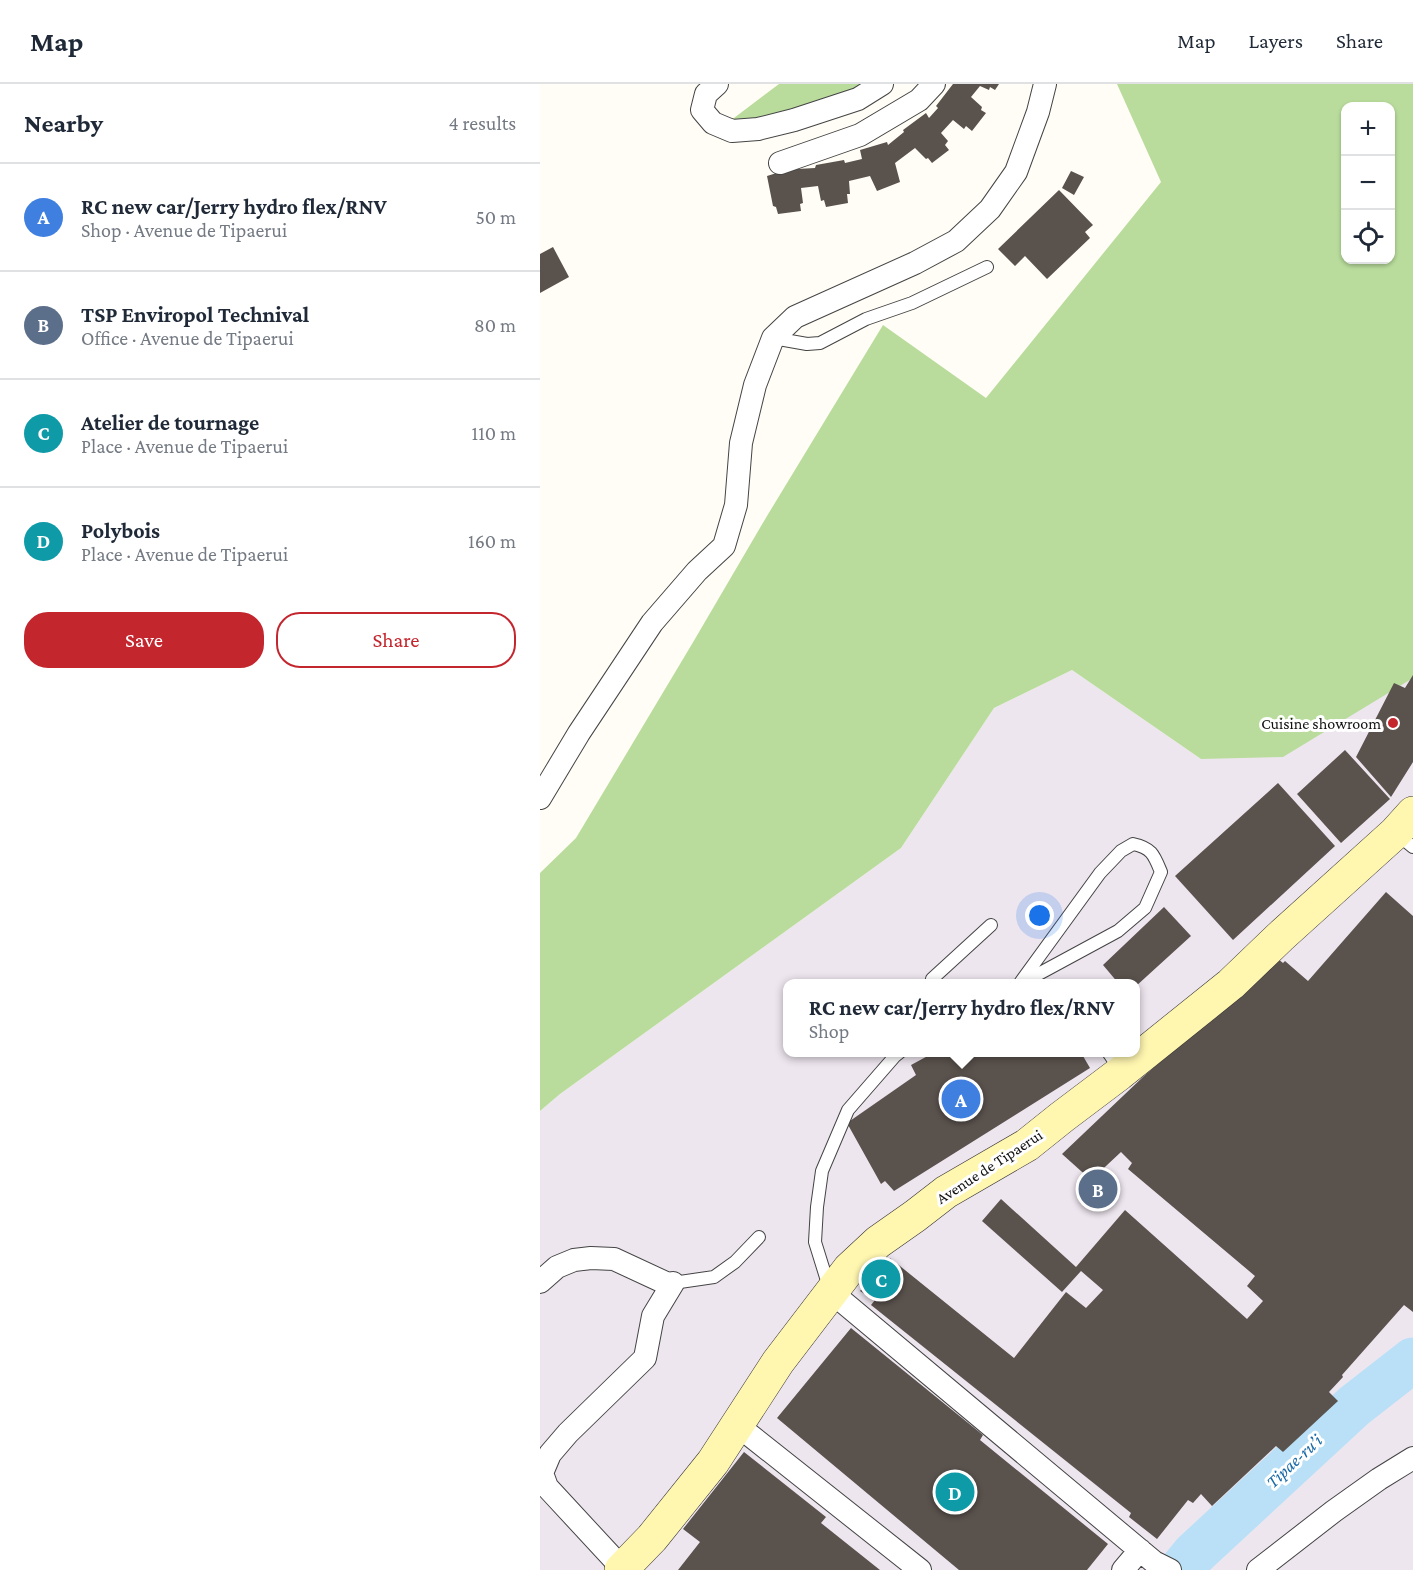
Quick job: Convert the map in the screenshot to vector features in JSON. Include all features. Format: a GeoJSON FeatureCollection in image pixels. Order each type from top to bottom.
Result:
{"type":"FeatureCollection","features":[{"type":"Feature","properties":{"kind":"main road","name":"Avenue de Tipaerui"},"geometry":{"type":"LineString","coordinates":[[1140,1045],[1231,984],[1280,937],[1407,831]]}},
{"type":"Feature","properties":{"kind":"main road","name":"Avenue de Tipaerui"},"geometry":{"type":"LineString","coordinates":[[622,1569],[651,1538],[713,1462],[778,1362],[849,1269],[878,1242],[946,1192],[1027,1145],[1062,1117],[1115,1062]]}},
{"type":"Feature","properties":{"kind":"street"},"geometry":{"type":"LineString","coordinates":[[717,84],[706,94],[702,110],[713,123],[732,130],[759,129],[794,120],[858,99],[882,84]]}},
{"type":"Feature","properties":{"kind":"street"},"geometry":{"type":"LineString","coordinates":[[780,163],[860,135],[919,100],[934,84]]}},
{"type":"Feature","properties":{"kind":"street"},"geometry":{"type":"LineString","coordinates":[[540,798],[579,733],[652,623],[697,571],[724,546],[736,505],[741,443],[755,385],[773,338],[795,316],[915,263],[956,240],[990,209],[1016,171],[1038,112],[1045,84]]}},
{"type":"Feature","properties":{"kind":"street"},"geometry":{"type":"LineString","coordinates":[[540,1282],[557,1267],[574,1260],[591,1258],[614,1259],[668,1284],[673,1283]]}},
{"type":"Feature","properties":{"kind":"street"},"geometry":{"type":"LineString","coordinates":[[622,1569],[547,1487],[543,1473],[550,1454],[568,1433],[645,1358],[653,1316],[673,1283]]}},
{"type":"Feature","properties":{"kind":"street"},"geometry":{"type":"LineString","coordinates":[[830,1291],[1155,1560]]}},
{"type":"Feature","properties":{"kind":"street"},"geometry":{"type":"LineString","coordinates":[[737,1425],[920,1570]]}},
{"type":"Feature","properties":{"kind":"street"},"geometry":{"type":"LineString","coordinates":[[1258,1570],[1378,1479],[1413,1458]]}},
{"type":"Feature","properties":{"kind":"street"},"geometry":{"type":"LineString","coordinates":[[1123,1570],[1155,1560]]}},
{"type":"Feature","properties":{"kind":"lane"},"geometry":{"type":"LineString","coordinates":[[773,338],[807,344],[820,343],[866,320],[912,303],[987,267]]}},
{"type":"Feature","properties":{"kind":"lane"},"geometry":{"type":"LineString","coordinates":[[1023,979],[1100,873],[1121,851],[1133,844],[1145,847],[1155,856],[1161,872],[1145,908],[1118,931],[1028,979]]}},
{"type":"Feature","properties":{"kind":"lane"},"geometry":{"type":"LineString","coordinates":[[932,979],[991,925]]}},
{"type":"Feature","properties":{"kind":"lane"},"geometry":{"type":"LineString","coordinates":[[830,1291],[815,1242],[822,1171],[848,1110],[894,1057]]}},
{"type":"Feature","properties":{"kind":"lane"},"geometry":{"type":"LineString","coordinates":[[673,1283],[714,1276],[735,1262],[759,1237]]}},
{"type":"Feature","properties":{"kind":"shaded area"},"geometry":{"type":"Polygon","coordinates":[[[1072,670],[1201,759],[1413,678],[1413,1570],[540,1570],[540,1111],[560,1094],[901,848],[994,708],[1072,670]]]}},
{"type":"Feature","properties":{"kind":"green space"},"geometry":{"type":"Polygon","coordinates":[[[779,84],[870,84],[828,109],[730,121],[779,84]]]}},
{"type":"Feature","properties":{"kind":"green space"},"geometry":{"type":"Polygon","coordinates":[[[1117,84],[1413,84],[1413,678],[1283,757],[1201,759],[1072,670],[994,708],[901,848],[560,1094],[540,1111],[540,873],[576,838],[883,325],[986,398],[1161,182],[1117,84]]]}},
{"type":"Feature","properties":{"kind":"building"},"geometry":{"type":"Polygon","coordinates":[[[953,84],[999,84],[995,90],[980,86],[971,97],[986,113],[972,131],[966,126],[964,129],[953,120],[941,133],[948,141],[945,145],[949,150],[932,163],[915,148],[895,163],[900,182],[877,191],[870,176],[849,181],[848,203],[826,207],[824,200],[821,201],[818,186],[801,188],[803,203],[800,204],[801,211],[778,214],[776,207],[773,206],[767,176],[796,167],[797,169],[815,168],[816,165],[862,159],[860,150],[887,142],[888,145],[904,132],[903,130],[926,113],[929,118],[953,84]]]}},
{"type":"Feature","properties":{"kind":"building"},"geometry":{"type":"Polygon","coordinates":[[[1071,171],[1084,177],[1074,195],[1062,188],[1071,171]]]}},
{"type":"Feature","properties":{"kind":"building"},"geometry":{"type":"Polygon","coordinates":[[[1059,190],[1093,225],[1085,232],[1090,238],[1047,279],[1025,256],[1015,266],[998,249],[1059,190]]]}},
{"type":"Feature","properties":{"kind":"building"},"geometry":{"type":"Polygon","coordinates":[[[553,247],[569,277],[540,293],[540,254],[553,247]]]}},
{"type":"Feature","properties":{"kind":"building","name":"Cuisine showroom"},"geometry":{"type":"Polygon","coordinates":[[[1413,675],[1413,762],[1391,797],[1356,757],[1394,683],[1405,688],[1413,675]]]}},
{"type":"Feature","properties":{"kind":"building"},"geometry":{"type":"Polygon","coordinates":[[[1345,750],[1390,799],[1341,843],[1297,794],[1345,750]]]}},
{"type":"Feature","properties":{"kind":"building"},"geometry":{"type":"Polygon","coordinates":[[[1278,783],[1335,846],[1233,940],[1175,876],[1278,783]]]}},
{"type":"Feature","properties":{"kind":"building"},"geometry":{"type":"Polygon","coordinates":[[[1386,892],[1413,916],[1413,1312],[1404,1305],[1329,1392],[1338,1401],[1283,1452],[1276,1446],[1212,1506],[1201,1494],[1193,1503],[1188,1500],[1157,1539],[1129,1517],[1131,1513],[871,1305],[875,1300],[860,1291],[890,1258],[1014,1358],[1066,1292],[1086,1308],[1103,1290],[1081,1271],[1062,1292],[982,1221],[1001,1199],[1076,1267],[1125,1210],[1247,1319],[1263,1301],[1247,1286],[1255,1276],[1128,1169],[1132,1163],[1121,1152],[1091,1180],[1062,1154],[1144,1076],[1278,959],[1283,963],[1285,961],[1308,981],[1386,892]]]}},
{"type":"Feature","properties":{"kind":"building"},"geometry":{"type":"Polygon","coordinates":[[[1164,907],[1191,936],[1140,982],[1140,979],[1115,979],[1103,965],[1164,907]]]}},
{"type":"Feature","properties":{"kind":"building"},"geometry":{"type":"Polygon","coordinates":[[[926,1057],[1084,1057],[1090,1068],[894,1191],[885,1181],[881,1184],[847,1123],[916,1075],[911,1065],[926,1057]]]}},
{"type":"Feature","properties":{"kind":"building"},"geometry":{"type":"Polygon","coordinates":[[[851,1328],[983,1435],[980,1440],[1108,1544],[1087,1570],[959,1570],[777,1418],[851,1328]]]}},
{"type":"Feature","properties":{"kind":"building"},"geometry":{"type":"Polygon","coordinates":[[[744,1452],[826,1517],[821,1523],[880,1570],[678,1570],[700,1542],[683,1529],[744,1452]]]}},
{"type":"Feature","properties":{"kind":"waterway","name":"Tipae-ru’i"},"geometry":{"type":"LineString","coordinates":[[1181,1570],[1194,1554],[1354,1406],[1413,1360]]}},
{"type":"Feature","properties":{"kind":"place","name":"Cuisine showroom"},"geometry":{"type":"Point","coordinates":[1393,723]}},
{"type":"Feature","properties":{"kind":"place","name":"RC new car/Jerry hydro flex/RNV"},"geometry":{"type":"Point","coordinates":[961,1099]}},
{"type":"Feature","properties":{"kind":"place","name":"TSP Enviropol Technival"},"geometry":{"type":"Point","coordinates":[1098,1189]}},
{"type":"Feature","properties":{"kind":"place","name":"Atelier de tournage"},"geometry":{"type":"Point","coordinates":[881,1279]}},
{"type":"Feature","properties":{"kind":"place","name":"Polybois"},"geometry":{"type":"Point","coordinates":[955,1492]}}]}
